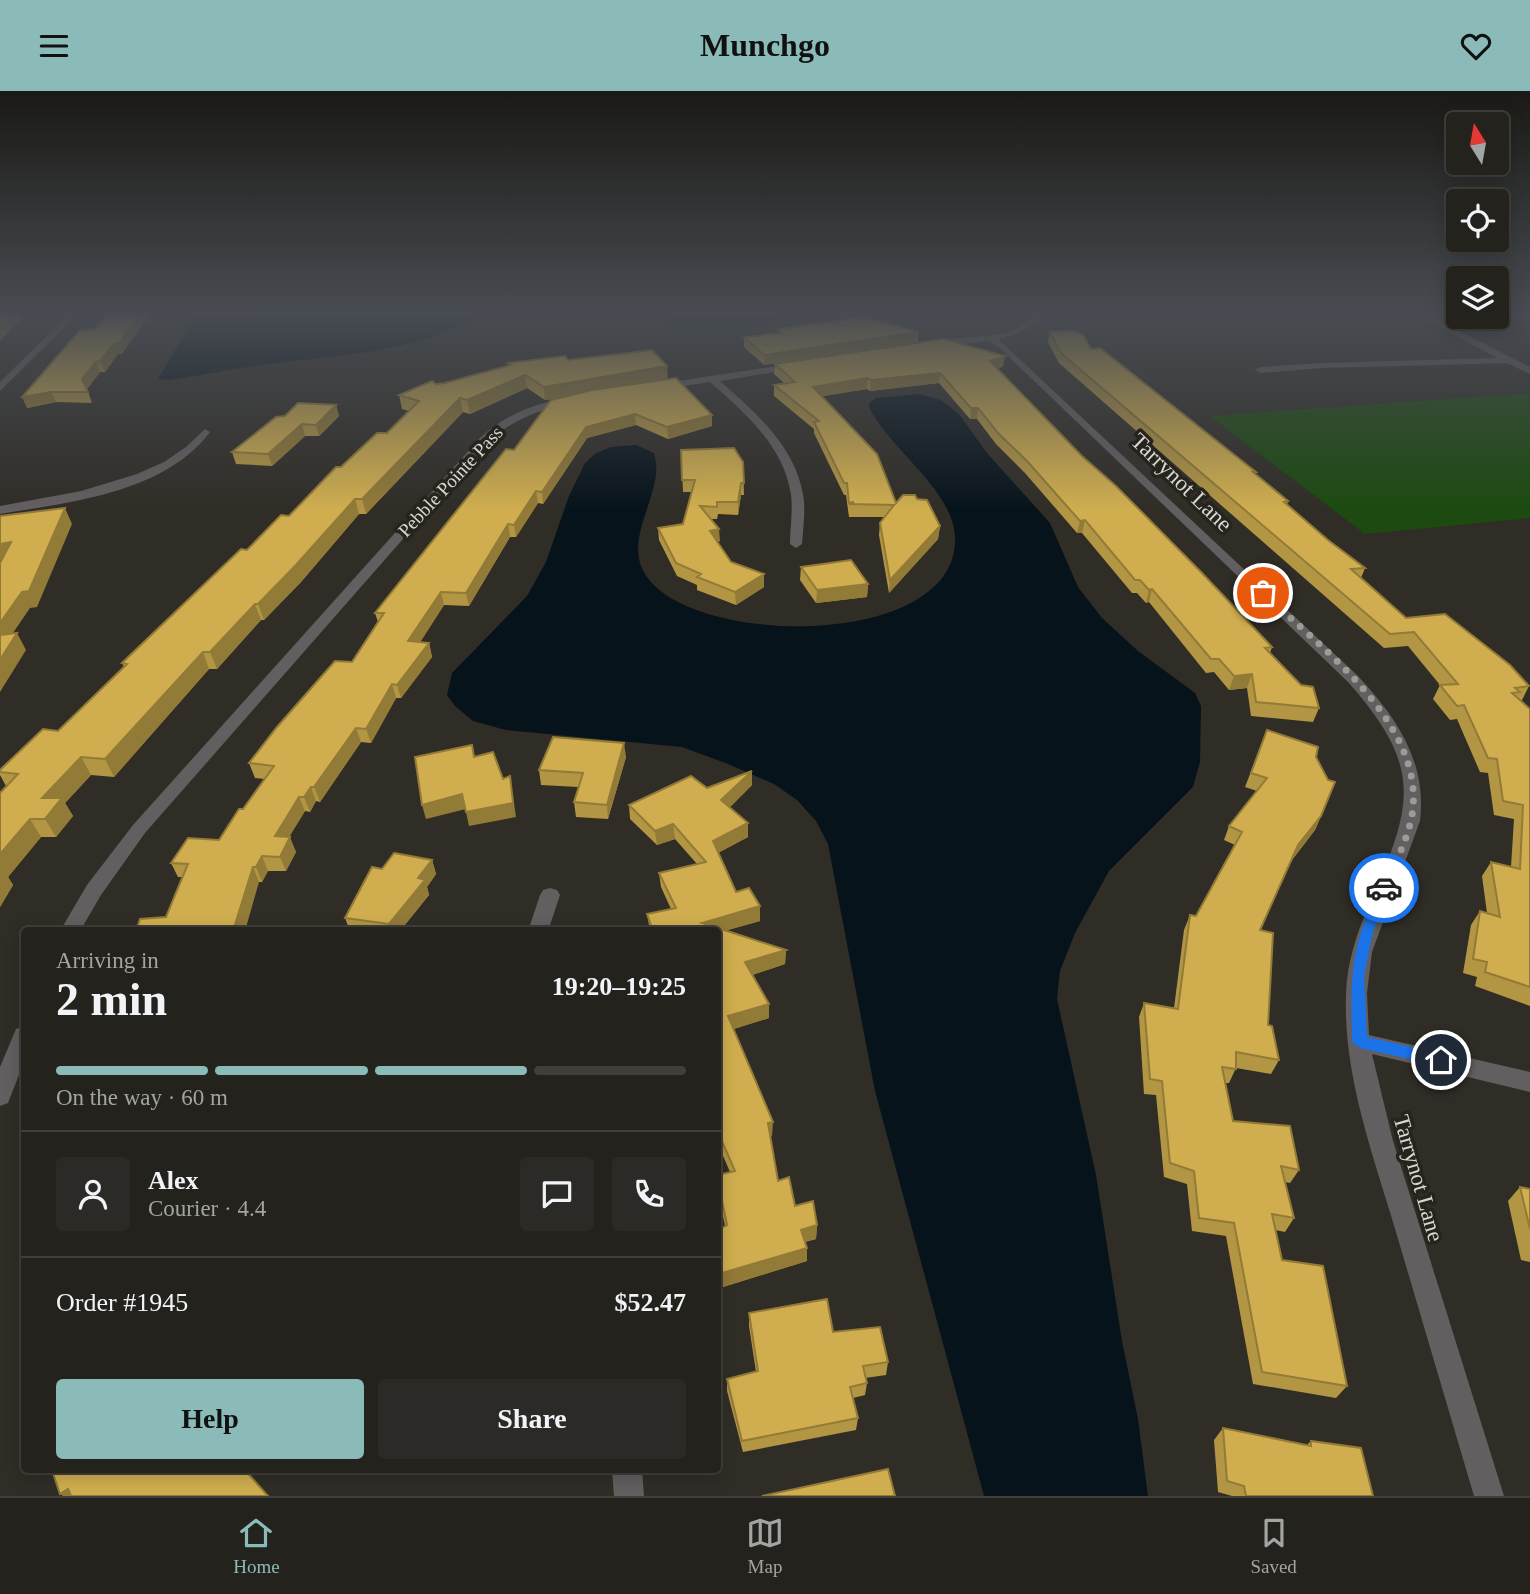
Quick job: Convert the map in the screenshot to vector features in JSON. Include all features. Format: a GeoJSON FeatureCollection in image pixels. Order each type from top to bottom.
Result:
{"type":"FeatureCollection","features":[{"type":"Feature","properties":{"kind":"street"},"geometry":{"type":"LineString","coordinates":[[649,388],[712,379],[756,419],[786,462],[798,498],[796,544]]}},
{"type":"Feature","properties":{"kind":"street","name":"Tarrynot Lane"},"geometry":{"type":"LineString","coordinates":[[1037,379],[1341,667],[1369,696],[1392,729],[1408,760],[1413,806],[1411,822],[1367,931],[1357,976],[1360,1042],[1368,1090],[1381,1141],[1489,1496]]}},
{"type":"Feature","properties":{"kind":"street","name":"Pebble Pointe Pass"},"geometry":{"type":"LineString","coordinates":[[72,927],[94,890],[139,829],[485,439],[500,425],[522,414],[555,403],[582,398]]}},
{"type":"Feature","properties":{"kind":"street"},"geometry":{"type":"LineString","coordinates":[[0,510],[64,499],[144,475],[189,453],[205,432]]}},
{"type":"Feature","properties":{"kind":"street"},"geometry":{"type":"LineString","coordinates":[[539,927],[550,895]]}},
{"type":"Feature","properties":{"kind":"street"},"geometry":{"type":"LineString","coordinates":[[1360,1042],[1530,1082]]}},
{"type":"Feature","properties":{"kind":"street"},"geometry":{"type":"LineString","coordinates":[[0,1096],[21,1043]]}},
{"type":"Feature","properties":{"kind":"street"},"geometry":{"type":"LineString","coordinates":[[627,1473],[629,1496]]}},
{"type":"Feature","properties":{"kind":"green space"},"geometry":{"type":"Polygon","coordinates":[[[1530,393],[1530,518],[1365,534],[1210,416],[1530,393]]]}},
{"type":"Feature","properties":{"kind":"shaded area"},"geometry":{"type":"Polygon","coordinates":[[[919,394],[941,400],[958,413],[987,453],[1050,523],[1078,587],[1102,618],[1138,651],[1195,693],[1201,706],[1200,762],[1193,787],[1109,871],[1075,933],[1060,971],[1057,999],[1096,1175],[1122,1341],[1138,1419],[1148,1496],[984,1496],[875,1091],[828,844],[816,821],[797,800],[774,784],[682,747],[506,730],[473,721],[455,706],[447,695],[452,673],[527,596],[546,562],[569,496],[585,463],[596,453],[611,447],[636,445],[654,453],[654,484],[640,531],[640,562],[647,577],[674,600],[714,616],[764,625],[816,626],[867,619],[911,603],[942,578],[955,544],[953,525],[935,490],[892,440],[869,407],[870,402],[876,398],[919,394]]]}},
{"type":"Feature","properties":{"kind":"building"},"geometry":{"type":"Polygon","coordinates":[[[38,379],[82,379],[88,392],[51,392],[22,397],[38,379]]]}},
{"type":"Feature","properties":{"kind":"building"},"geometry":{"type":"Polygon","coordinates":[[[461,379],[517,379],[467,400],[460,398],[362,499],[355,499],[295,566],[210,652],[203,652],[105,759],[81,757],[42,798],[62,798],[45,819],[30,819],[0,854],[0,793],[18,774],[0,770],[43,729],[58,731],[127,664],[122,663],[241,549],[247,550],[281,515],[289,516],[336,467],[341,467],[377,433],[387,433],[419,401],[399,395],[432,381],[436,384],[461,379]]]}},
{"type":"Feature","properties":{"kind":"building"},"geometry":{"type":"Polygon","coordinates":[[[531,379],[593,379],[544,387],[531,379]]]}},
{"type":"Feature","properties":{"kind":"building"},"geometry":{"type":"Polygon","coordinates":[[[677,379],[712,415],[667,427],[635,414],[586,427],[542,492],[536,491],[514,525],[508,524],[466,593],[441,592],[408,641],[429,643],[397,685],[392,684],[366,729],[356,728],[314,787],[311,787],[304,797],[299,797],[275,836],[290,837],[280,857],[262,856],[256,867],[253,867],[234,927],[137,927],[140,919],[166,917],[188,864],[171,863],[188,838],[219,840],[239,809],[243,809],[274,766],[249,763],[335,661],[352,662],[384,613],[375,613],[506,449],[514,450],[551,400],[592,390],[677,379]]]}},
{"type":"Feature","properties":{"kind":"building"},"geometry":{"type":"Polygon","coordinates":[[[791,379],[864,379],[813,387],[877,454],[896,503],[903,495],[915,495],[917,499],[927,500],[940,526],[890,580],[880,523],[894,505],[849,504],[854,502],[849,503],[847,483],[844,483],[814,422],[819,421],[774,385],[795,382],[791,379]]]}},
{"type":"Feature","properties":{"kind":"building"},"geometry":{"type":"Polygon","coordinates":[[[945,379],[1007,379],[1201,572],[1272,647],[1265,648],[1301,685],[1313,687],[1319,708],[1256,702],[1252,674],[1234,676],[1219,659],[1211,659],[1152,589],[1149,590],[1140,580],[1135,580],[1085,520],[1080,521],[978,408],[971,408],[945,379]]]}},
{"type":"Feature","properties":{"kind":"building"},"geometry":{"type":"Polygon","coordinates":[[[1091,379],[1138,379],[1256,472],[1253,472],[1288,501],[1284,502],[1365,568],[1351,569],[1406,618],[1445,614],[1510,665],[1529,686],[1515,688],[1520,692],[1512,693],[1530,709],[1530,987],[1485,972],[1487,962],[1473,959],[1480,911],[1500,917],[1491,862],[1520,869],[1523,805],[1503,801],[1497,759],[1488,758],[1464,705],[1457,706],[1440,685],[1458,684],[1414,632],[1390,634],[1091,379]]]}},
{"type":"Feature","properties":{"kind":"building"},"geometry":{"type":"Polygon","coordinates":[[[298,403],[336,405],[316,425],[302,424],[268,454],[232,452],[276,417],[285,416],[298,403]]]}},
{"type":"Feature","properties":{"kind":"building"},"geometry":{"type":"Polygon","coordinates":[[[734,448],[743,462],[744,483],[741,483],[738,502],[717,502],[717,507],[700,506],[719,529],[710,531],[731,562],[764,574],[735,592],[697,577],[701,574],[676,563],[658,528],[683,524],[695,480],[682,480],[681,450],[734,448]]]}},
{"type":"Feature","properties":{"kind":"building"},"geometry":{"type":"Polygon","coordinates":[[[65,508],[29,591],[22,592],[0,623],[0,563],[11,542],[0,544],[0,516],[65,508]]]}},
{"type":"Feature","properties":{"kind":"building"},"geometry":{"type":"Polygon","coordinates":[[[851,560],[868,584],[817,590],[801,567],[851,560]]]}},
{"type":"Feature","properties":{"kind":"building"},"geometry":{"type":"Polygon","coordinates":[[[17,633],[0,660],[0,635],[17,633]]]}},
{"type":"Feature","properties":{"kind":"building"},"geometry":{"type":"Polygon","coordinates":[[[1267,730],[1318,747],[1316,757],[1328,780],[1335,782],[1321,816],[1298,845],[1260,930],[1273,933],[1268,1025],[1272,1026],[1279,1060],[1236,1052],[1236,1069],[1222,1067],[1233,1121],[1290,1126],[1299,1170],[1281,1166],[1294,1218],[1272,1214],[1282,1260],[1323,1266],[1347,1386],[1262,1372],[1234,1223],[1199,1218],[1194,1171],[1170,1163],[1162,1081],[1150,1079],[1144,1003],[1178,1009],[1190,915],[1196,916],[1242,832],[1229,826],[1267,778],[1251,773],[1267,730]]]}},
{"type":"Feature","properties":{"kind":"building"},"geometry":{"type":"Polygon","coordinates":[[[553,737],[624,743],[607,805],[574,802],[583,773],[539,770],[553,737]]]}},
{"type":"Feature","properties":{"kind":"building"},"geometry":{"type":"Polygon","coordinates":[[[472,745],[474,757],[493,752],[503,779],[510,776],[513,803],[466,812],[462,794],[422,805],[415,757],[472,745]]]}},
{"type":"Feature","properties":{"kind":"building"},"geometry":{"type":"Polygon","coordinates":[[[752,771],[721,800],[748,823],[713,841],[736,892],[749,888],[760,906],[702,923],[714,927],[652,927],[647,914],[676,908],[659,873],[706,862],[673,824],[655,831],[629,805],[691,776],[707,788],[752,771]]]}},
{"type":"Feature","properties":{"kind":"building"},"geometry":{"type":"Polygon","coordinates":[[[394,853],[432,860],[418,878],[425,880],[389,924],[345,918],[372,867],[382,869],[394,853]]]}},
{"type":"Feature","properties":{"kind":"building"},"geometry":{"type":"Polygon","coordinates":[[[721,929],[786,950],[745,962],[769,1004],[728,1016],[773,1122],[768,1123],[778,1181],[789,1177],[795,1206],[813,1201],[817,1225],[801,1230],[807,1248],[722,1273],[721,1228],[727,1225],[721,1196],[721,1174],[735,1171],[721,1139],[721,929]]]}},
{"type":"Feature","properties":{"kind":"building"},"geometry":{"type":"Polygon","coordinates":[[[1520,1187],[1530,1189],[1530,1229],[1520,1187]]]}},
{"type":"Feature","properties":{"kind":"building"},"geometry":{"type":"Polygon","coordinates":[[[827,1299],[833,1332],[880,1327],[888,1362],[863,1366],[867,1383],[850,1387],[858,1418],[742,1441],[727,1379],[758,1371],[749,1313],[827,1299]]]}},
{"type":"Feature","properties":{"kind":"building"},"geometry":{"type":"Polygon","coordinates":[[[1223,1428],[1311,1446],[1311,1441],[1361,1448],[1373,1496],[1246,1496],[1244,1486],[1227,1481],[1223,1428]]]}},
{"type":"Feature","properties":{"kind":"building"},"geometry":{"type":"Polygon","coordinates":[[[888,1469],[895,1496],[762,1496],[888,1469]]]}},
{"type":"Feature","properties":{"kind":"building"},"geometry":{"type":"Polygon","coordinates":[[[53,1473],[248,1473],[268,1496],[71,1496],[68,1489],[60,1494],[53,1473]]]}},
{"type":"Feature","properties":{"kind":"way so far"},"geometry":{"type":"LineString","coordinates":[[1263,593],[1369,696],[1392,729],[1408,760],[1413,791],[1411,822],[1384,888]]}},
{"type":"Feature","properties":{"kind":"route"},"geometry":{"type":"LineString","coordinates":[[1384,888],[1367,931],[1357,976],[1360,1042],[1441,1060]]}}]}
